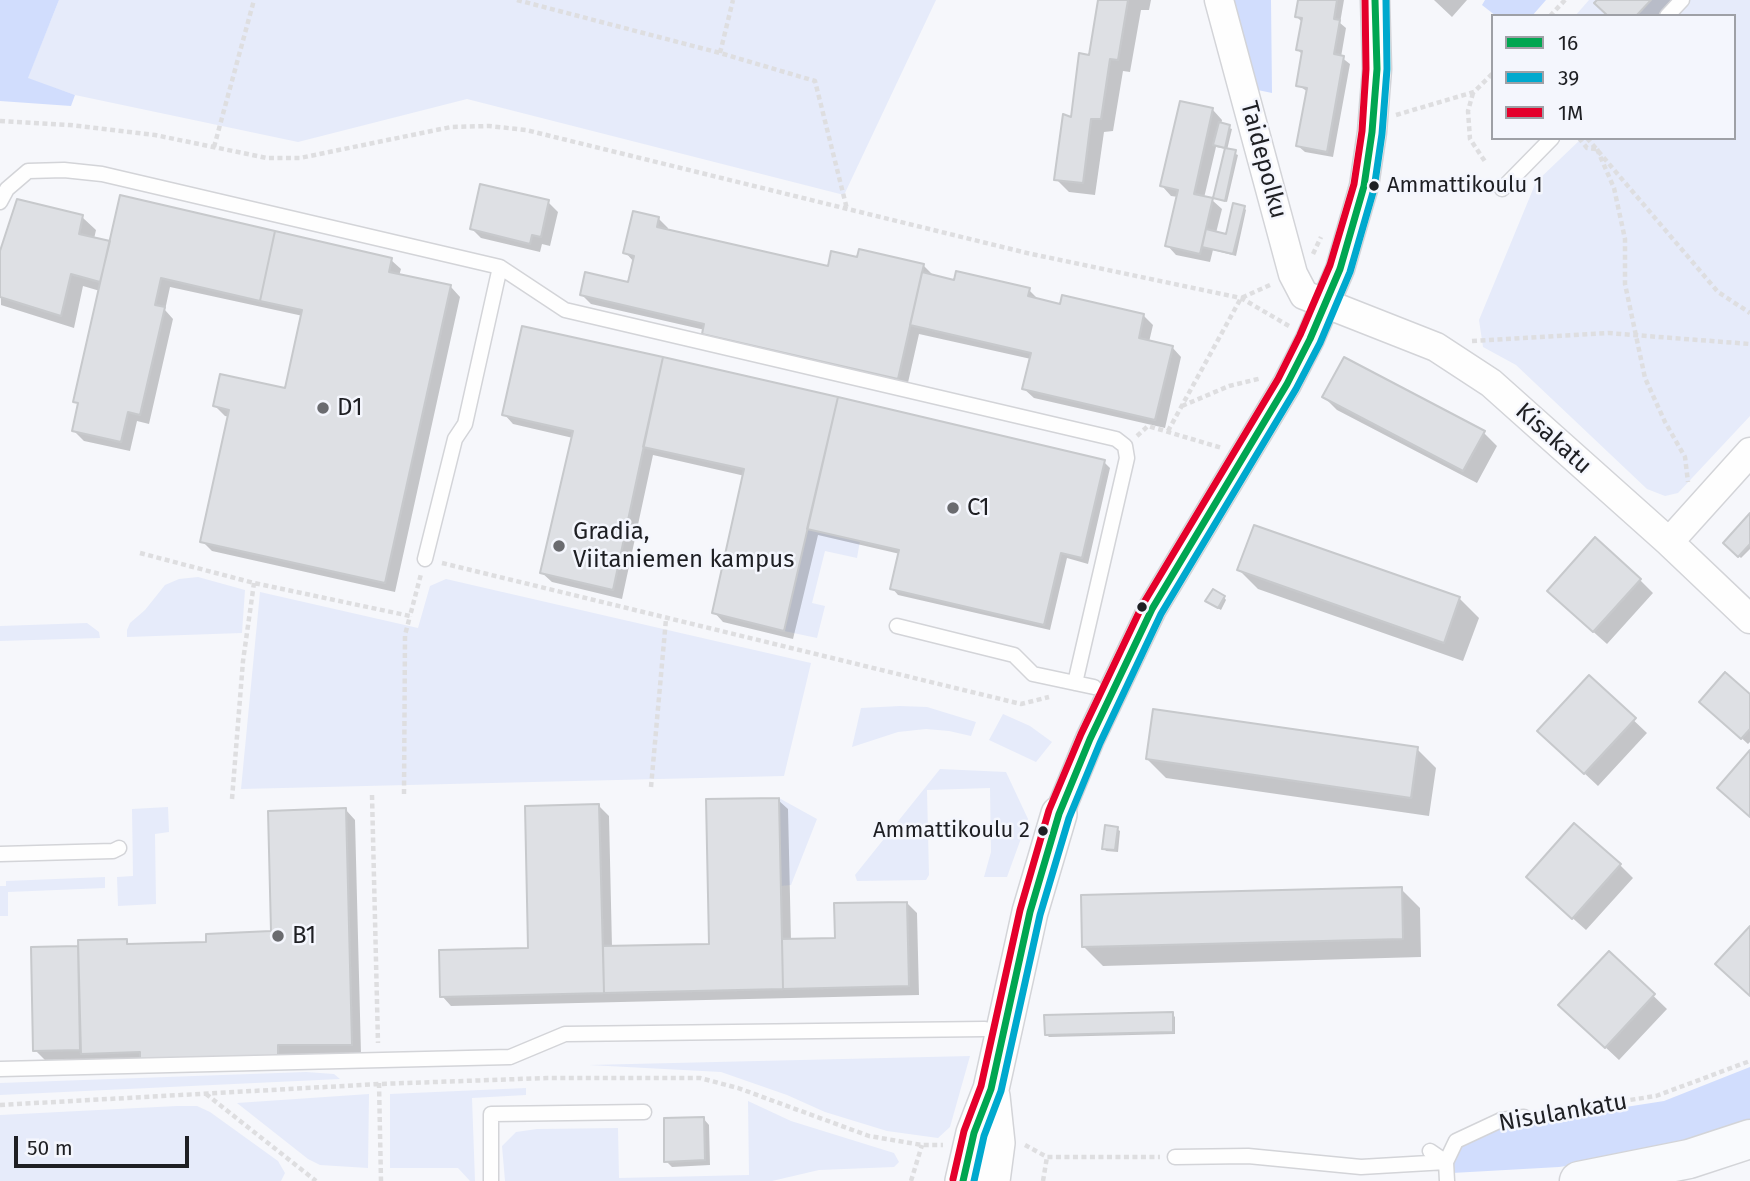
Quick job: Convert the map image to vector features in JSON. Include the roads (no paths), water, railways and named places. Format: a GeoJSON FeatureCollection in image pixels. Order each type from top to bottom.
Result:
{"type":"FeatureCollection","features":[{"type":"Feature","properties":{"kind":"main road"},"geometry":{"type":"LineString","coordinates":[[1579,1181],[1689,1159],[1750,1139]]}},
{"type":"Feature","properties":{"kind":"street","name":"Taidepolku"},"geometry":{"type":"LineString","coordinates":[[1219,0],[1293,274],[1304,295],[1326,304]]}},
{"type":"Feature","properties":{"kind":"street"},"geometry":{"type":"LineString","coordinates":[[963,1181],[974,1133],[992,1089],[1030,912],[1059,814],[1101,715],[1152,609],[1287,384],[1340,269],[1364,186],[1372,132],[1377,69],[1375,0]]}},
{"type":"Feature","properties":{"kind":"street","name":"Kisakatu"},"geometry":{"type":"LineString","coordinates":[[1326,304],[1436,347],[1491,383],[1669,542],[1750,619]]}},
{"type":"Feature","properties":{"kind":"street"},"geometry":{"type":"LineString","coordinates":[[1669,542],[1750,452]]}},
{"type":"Feature","properties":{"kind":"street"},"geometry":{"type":"LineString","coordinates":[[992,1089],[997,1143],[992,1181]]}},
{"type":"Feature","properties":{"kind":"lane"},"geometry":{"type":"LineString","coordinates":[[1669,14],[1682,0]]}},
{"type":"Feature","properties":{"kind":"lane"},"geometry":{"type":"LineString","coordinates":[[1502,189],[1550,140]]}},
{"type":"Feature","properties":{"kind":"lane"},"geometry":{"type":"LineString","coordinates":[[0,202],[7,189],[28,171],[64,170],[102,174],[500,267],[565,310],[1116,439],[1125,446],[1127,458],[1075,683]]}},
{"type":"Feature","properties":{"kind":"lane"},"geometry":{"type":"LineString","coordinates":[[425,559],[455,439],[465,424],[500,267]]}},
{"type":"Feature","properties":{"kind":"lane"},"geometry":{"type":"LineString","coordinates":[[897,626],[1014,655],[1032,674],[1094,687]]}},
{"type":"Feature","properties":{"kind":"lane"},"geometry":{"type":"LineString","coordinates":[[0,854],[113,851],[119,848]]}},
{"type":"Feature","properties":{"kind":"lane"},"geometry":{"type":"LineString","coordinates":[[0,1069],[510,1057],[565,1034],[985,1029]]}},
{"type":"Feature","properties":{"kind":"lane"},"geometry":{"type":"LineString","coordinates":[[491,1181],[491,1114],[644,1112]]}},
{"type":"Feature","properties":{"kind":"lane","name":"Nisulankatu"},"geometry":{"type":"LineString","coordinates":[[1446,1162],[1457,1141],[1501,1120],[1524,1117]]}},
{"type":"Feature","properties":{"kind":"lane"},"geometry":{"type":"LineString","coordinates":[[1430,1152],[1446,1162]]}},
{"type":"Feature","properties":{"kind":"lane"},"geometry":{"type":"LineString","coordinates":[[1175,1157],[1248,1156],[1361,1167],[1446,1162]]}},
{"type":"Feature","properties":{"kind":"lane"},"geometry":{"type":"LineString","coordinates":[[1446,1162],[1447,1181]]}},
{"type":"Feature","properties":{"kind":"place","name":"Ammattikoulu 1"},"geometry":{"type":"Point","coordinates":[1374,186]}},
{"type":"Feature","properties":{"kind":"place","name":"D1"},"geometry":{"type":"Point","coordinates":[323,408]}},
{"type":"Feature","properties":{"kind":"place","name":"C1"},"geometry":{"type":"Point","coordinates":[953,508]}},
{"type":"Feature","properties":{"kind":"place","name":"Gradia, Viitaniemen kampus"},"geometry":{"type":"Point","coordinates":[559,546]}},
{"type":"Feature","properties":{"kind":"place","name":"Ammattikoulu 2"},"geometry":{"type":"Point","coordinates":[1043,831]}},
{"type":"Feature","properties":{"kind":"place","name":"B1"},"geometry":{"type":"Point","coordinates":[278,936]}}]}
